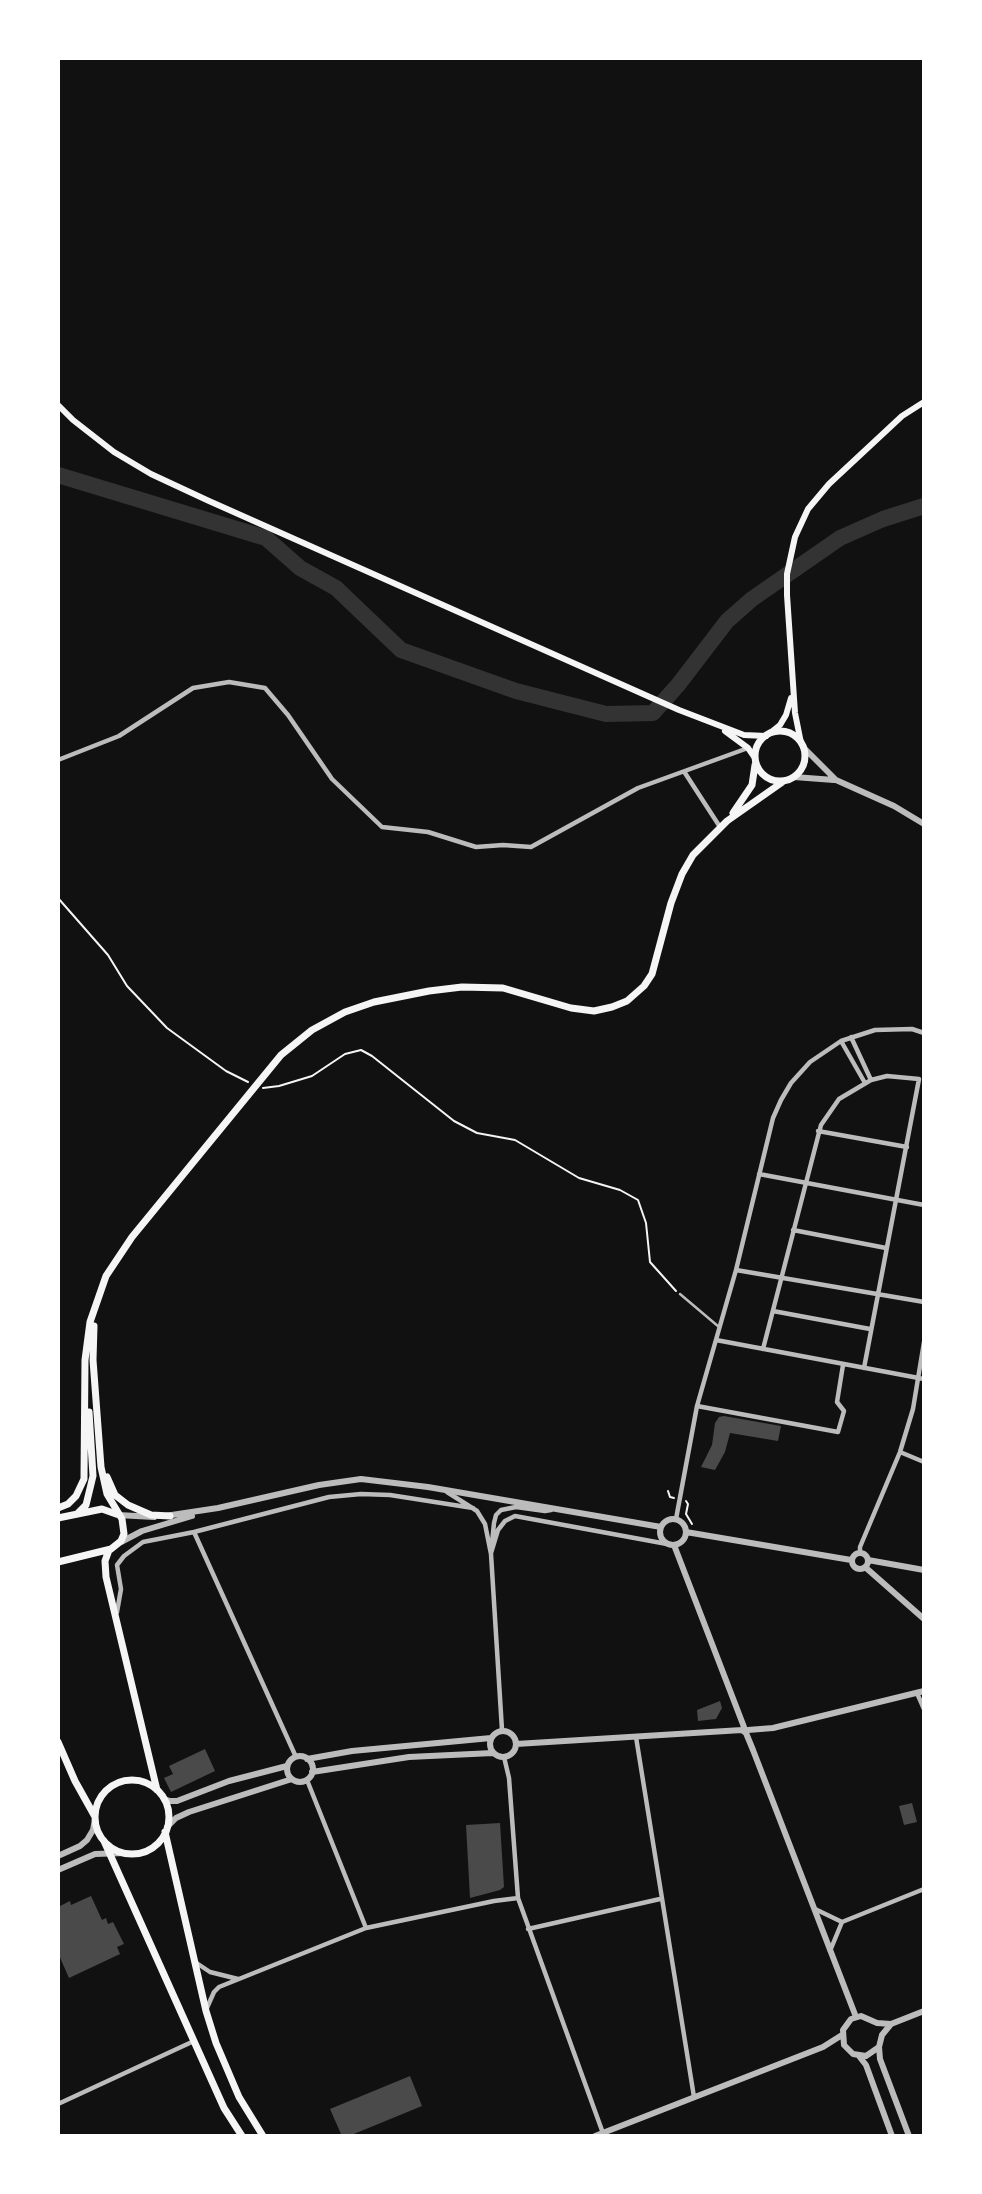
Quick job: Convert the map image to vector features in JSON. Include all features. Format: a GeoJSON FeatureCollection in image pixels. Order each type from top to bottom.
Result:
{"type":"FeatureCollection","features":[{"type":"Feature","properties":{"kind":"main road"},"geometry":{"type":"LineString","coordinates":[[724,824],[784,780],[794,777],[804,761],[795,713],[787,574],[795,537],[808,509],[829,484],[902,416],[924,402]]}},
{"type":"Feature","properties":{"kind":"main road"},"geometry":{"type":"LineString","coordinates":[[58,405],[95,439],[151,474],[679,710],[744,735],[777,731],[791,734],[802,745]]}},
{"type":"Feature","properties":{"kind":"main road"},"geometry":{"type":"LineString","coordinates":[[58,1508],[68,1504],[85,1479],[83,1381],[88,1338],[98,1298],[107,1276],[124,1247],[291,1046],[324,1022],[358,1007],[405,995],[455,988],[503,988],[571,1008],[594,1011],[627,1001],[644,986],[652,974],[671,903],[682,874],[693,856],[724,824],[752,785],[756,774],[758,744],[780,726],[786,715],[793,686]]}},
{"type":"Feature","properties":{"kind":"main road"},"geometry":{"type":"LineString","coordinates":[[708,722],[748,748],[763,774],[769,779],[784,780]]}},
{"type":"Feature","properties":{"kind":"main road"},"geometry":{"type":"LineString","coordinates":[[98,1298],[94,1319],[93,1360],[98,1437],[107,1494],[117,1515]]}},
{"type":"Feature","properties":{"kind":"main road"},"geometry":{"type":"LineString","coordinates":[[78,1513],[86,1505],[93,1476],[88,1338]]}},
{"type":"Feature","properties":{"kind":"main road"},"geometry":{"type":"LineString","coordinates":[[99,1448],[105,1471],[116,1495],[138,1511],[170,1516]]}},
{"type":"Feature","properties":{"kind":"main road"},"geometry":{"type":"LineString","coordinates":[[58,1518],[102,1509],[122,1519],[124,1529],[117,1546],[58,1562]]}},
{"type":"Feature","properties":{"kind":"main road"},"geometry":{"type":"LineString","coordinates":[[109,1550],[105,1569],[157,1790]]}},
{"type":"Feature","properties":{"kind":"main road"},"geometry":{"type":"LineString","coordinates":[[58,1742],[95,1817],[98,1831],[194,2041],[242,2136]]}},
{"type":"Feature","properties":{"kind":"main road"},"geometry":{"type":"LineString","coordinates":[[95,1817],[101,1796],[116,1783],[136,1780],[147,1783],[164,1799],[168,1812],[166,1829],[206,2011],[224,2066],[263,2136]]}},
{"type":"Feature","properties":{"kind":"main road"},"geometry":{"type":"LineString","coordinates":[[104,1841],[125,1853],[143,1852],[153,1847],[166,1829]]}},
{"type":"Feature","properties":{"kind":"street"},"geometry":{"type":"LineString","coordinates":[[58,761],[118,736],[194,688],[229,682],[265,688],[288,715],[332,779],[382,827],[428,832],[476,847],[531,847],[638,788],[748,748]]}},
{"type":"Feature","properties":{"kind":"street"},"geometry":{"type":"LineString","coordinates":[[802,745],[836,780]]}},
{"type":"Feature","properties":{"kind":"street"},"geometry":{"type":"LineString","coordinates":[[685,773],[724,824]]}},
{"type":"Feature","properties":{"kind":"street"},"geometry":{"type":"LineString","coordinates":[[794,777],[836,780],[894,806],[924,824]]}},
{"type":"Feature","properties":{"kind":"street"},"geometry":{"type":"LineString","coordinates":[[677,1519],[697,1406],[736,1270],[773,1118],[791,1083],[810,1062],[841,1041],[875,1030],[912,1029],[924,1032]]}},
{"type":"Feature","properties":{"kind":"street"},"geometry":{"type":"LineString","coordinates":[[851,1037],[871,1080]]}},
{"type":"Feature","properties":{"kind":"street"},"geometry":{"type":"LineString","coordinates":[[841,1041],[865,1083]]}},
{"type":"Feature","properties":{"kind":"street"},"geometry":{"type":"LineString","coordinates":[[763,1349],[818,1132],[839,1099],[865,1083],[887,1076],[919,1079],[864,1368]]}},
{"type":"Feature","properties":{"kind":"street"},"geometry":{"type":"LineString","coordinates":[[818,1132],[907,1147]]}},
{"type":"Feature","properties":{"kind":"street"},"geometry":{"type":"LineString","coordinates":[[759,1174],[924,1205]]}},
{"type":"Feature","properties":{"kind":"street"},"geometry":{"type":"LineString","coordinates":[[793,1230],[886,1248]]}},
{"type":"Feature","properties":{"kind":"street"},"geometry":{"type":"LineString","coordinates":[[736,1270],[924,1302]]}},
{"type":"Feature","properties":{"kind":"street"},"geometry":{"type":"LineString","coordinates":[[773,1311],[870,1329]]}},
{"type":"Feature","properties":{"kind":"street"},"geometry":{"type":"LineString","coordinates":[[716,1340],[921,1378]]}},
{"type":"Feature","properties":{"kind":"street"},"geometry":{"type":"LineString","coordinates":[[860,1552],[860,1546],[900,1452],[921,1378],[924,1343]]}},
{"type":"Feature","properties":{"kind":"street"},"geometry":{"type":"LineString","coordinates":[[697,1406],[838,1432],[844,1412],[836,1402],[844,1365]]}},
{"type":"Feature","properties":{"kind":"street"},"geometry":{"type":"LineString","coordinates":[[900,1452],[924,1462]]}},
{"type":"Feature","properties":{"kind":"street"},"geometry":{"type":"LineString","coordinates":[[117,1515],[170,1516],[341,1481],[379,1480],[661,1527]]}},
{"type":"Feature","properties":{"kind":"street"},"geometry":{"type":"LineString","coordinates":[[442,1489],[473,1508],[481,1515],[485,1524],[491,1554],[502,1730]]}},
{"type":"Feature","properties":{"kind":"street"},"geometry":{"type":"LineString","coordinates":[[116,1617],[121,1590],[117,1566],[124,1556],[143,1542],[194,1532],[329,1497],[390,1495],[473,1508]]}},
{"type":"Feature","properties":{"kind":"street"},"geometry":{"type":"LineString","coordinates":[[491,1554],[496,1515],[506,1507],[545,1511],[554,1509]]}},
{"type":"Feature","properties":{"kind":"street"},"geometry":{"type":"LineString","coordinates":[[117,1546],[142,1531],[218,1508]]}},
{"type":"Feature","properties":{"kind":"street"},"geometry":{"type":"LineString","coordinates":[[491,1554],[498,1530],[505,1521],[515,1516],[671,1544],[683,1541],[687,1532],[683,1523],[677,1519],[668,1520],[661,1527],[660,1535],[671,1544],[681,1563],[856,2017]]}},
{"type":"Feature","properties":{"kind":"street"},"geometry":{"type":"LineString","coordinates":[[194,1532],[296,1757]]}},
{"type":"Feature","properties":{"kind":"street"},"geometry":{"type":"LineString","coordinates":[[687,1532],[851,1560]]}},
{"type":"Feature","properties":{"kind":"street"},"geometry":{"type":"LineString","coordinates":[[851,1560],[853,1555],[860,1552]]}},
{"type":"Feature","properties":{"kind":"street"},"geometry":{"type":"LineString","coordinates":[[860,1552],[865,1554],[867,1564],[924,1619]]}},
{"type":"Feature","properties":{"kind":"street"},"geometry":{"type":"LineString","coordinates":[[851,1560],[855,1568],[867,1564],[924,1570]]}},
{"type":"Feature","properties":{"kind":"street"},"geometry":{"type":"LineString","coordinates":[[516,1744],[771,1728],[920,1692],[924,1709]]}},
{"type":"Feature","properties":{"kind":"street"},"geometry":{"type":"LineString","coordinates":[[493,1752],[489,1746],[495,1732],[502,1730],[511,1733],[516,1744],[514,1751],[504,1757]]}},
{"type":"Feature","properties":{"kind":"street"},"geometry":{"type":"LineString","coordinates":[[636,1737],[694,2098]]}},
{"type":"Feature","properties":{"kind":"street"},"geometry":{"type":"LineString","coordinates":[[296,1757],[307,1759],[352,1751],[491,1738]]}},
{"type":"Feature","properties":{"kind":"street"},"geometry":{"type":"LineString","coordinates":[[312,1772],[409,1757],[493,1752],[504,1757]]}},
{"type":"Feature","properties":{"kind":"street"},"geometry":{"type":"LineString","coordinates":[[164,1799],[177,1801],[229,1781],[288,1766],[296,1757]]}},
{"type":"Feature","properties":{"kind":"street"},"geometry":{"type":"LineString","coordinates":[[504,1757],[509,1778],[518,1898],[604,2134]]}},
{"type":"Feature","properties":{"kind":"street"},"geometry":{"type":"LineString","coordinates":[[288,1766],[292,1779],[299,1782],[307,1780],[312,1772],[312,1765],[307,1759]]}},
{"type":"Feature","properties":{"kind":"street"},"geometry":{"type":"LineString","coordinates":[[166,1829],[176,1818],[188,1812],[292,1779]]}},
{"type":"Feature","properties":{"kind":"street"},"geometry":{"type":"LineString","coordinates":[[307,1780],[366,1928]]}},
{"type":"Feature","properties":{"kind":"street"},"geometry":{"type":"LineString","coordinates":[[58,1856],[87,1840],[93,1830],[95,1817]]}},
{"type":"Feature","properties":{"kind":"street"},"geometry":{"type":"LineString","coordinates":[[58,1870],[95,1854],[125,1853]]}},
{"type":"Feature","properties":{"kind":"street"},"geometry":{"type":"LineString","coordinates":[[830,1952],[842,1922],[924,1889]]}},
{"type":"Feature","properties":{"kind":"street"},"geometry":{"type":"LineString","coordinates":[[206,2011],[214,1992],[238,1979],[366,1928],[518,1898]]}},
{"type":"Feature","properties":{"kind":"street"},"geometry":{"type":"LineString","coordinates":[[528,1929],[660,1899]]}},
{"type":"Feature","properties":{"kind":"street"},"geometry":{"type":"LineString","coordinates":[[813,1908],[842,1922]]}},
{"type":"Feature","properties":{"kind":"street"},"geometry":{"type":"LineString","coordinates":[[195,1962],[210,1972],[238,1979]]}},
{"type":"Feature","properties":{"kind":"street"},"geometry":{"type":"LineString","coordinates":[[595,2136],[823,2047],[842,2035],[848,2022],[856,2017],[867,2017],[877,2023],[891,2024],[924,2011]]}},
{"type":"Feature","properties":{"kind":"street"},"geometry":{"type":"LineString","coordinates":[[877,2023],[882,2035]]}},
{"type":"Feature","properties":{"kind":"street"},"geometry":{"type":"LineString","coordinates":[[891,2024],[882,2035],[880,2059],[909,2136]]}},
{"type":"Feature","properties":{"kind":"street"},"geometry":{"type":"LineString","coordinates":[[842,2035],[847,2051],[859,2056],[866,2064],[892,2136]]}},
{"type":"Feature","properties":{"kind":"street"},"geometry":{"type":"LineString","coordinates":[[58,2104],[194,2041]]}},
{"type":"Feature","properties":{"kind":"street"},"geometry":{"type":"LineString","coordinates":[[823,2047],[844,2045]]}},
{"type":"Feature","properties":{"kind":"street"},"geometry":{"type":"LineString","coordinates":[[859,2056],[873,2053],[879,2047]]}},
{"type":"Feature","properties":{"kind":"street"},"geometry":{"type":"LineString","coordinates":[[229,2114],[237,2136]]}},
{"type":"Feature","properties":{"kind":"lane"},"geometry":{"type":"LineString","coordinates":[[680,1294],[719,1327]]}},
{"type":"Feature","properties":{"kind":"path"},"geometry":{"type":"LineString","coordinates":[[58,898],[108,955],[128,986],[167,1028],[226,1071],[267,1089],[301,1079],[327,1068],[345,1054],[361,1050],[454,1121],[477,1133],[515,1140],[579,1178],[629,1194],[638,1200],[642,1209],[650,1262],[680,1294]]}},
{"type":"Feature","properties":{"kind":"building"},"geometry":{"type":"Polygon","coordinates":[[[719,1417],[781,1426],[778,1441],[730,1433],[725,1452],[715,1470],[701,1467],[712,1445],[715,1423],[719,1417]]]}},
{"type":"Feature","properties":{"kind":"building"},"geometry":{"type":"Polygon","coordinates":[[[720,1701],[722,1708],[716,1719],[698,1721],[697,1710],[720,1701]]]}},
{"type":"Feature","properties":{"kind":"building"},"geometry":{"type":"Polygon","coordinates":[[[205,1749],[215,1771],[171,1792],[164,1778],[173,1774],[169,1766],[205,1749]]]}},
{"type":"Feature","properties":{"kind":"building"},"geometry":{"type":"Polygon","coordinates":[[[912,1803],[917,1822],[904,1825],[899,1806],[912,1803]]]}},
{"type":"Feature","properties":{"kind":"building"},"geometry":{"type":"Polygon","coordinates":[[[500,1823],[504,1887],[470,1898],[466,1825],[500,1823]]]}},
{"type":"Feature","properties":{"kind":"building"},"geometry":{"type":"Polygon","coordinates":[[[91,1896],[102,1920],[106,1918],[108,1924],[113,1922],[124,1944],[117,1947],[120,1954],[69,1978],[58,1953],[58,1907],[70,1901],[71,1905],[91,1896]]]}},
{"type":"Feature","properties":{"kind":"building"},"geometry":{"type":"Polygon","coordinates":[[[410,2076],[422,2106],[349,2136],[341,2134],[330,2109],[410,2076]]]}},
{"type":"Feature","properties":{"kind":"waterway"},"geometry":{"type":"LineString","coordinates":[[58,475],[266,538],[300,568],[336,588],[401,650],[516,691],[606,714],[653,713],[727,621],[752,599],[840,538],[883,519],[924,506]]}}]}
